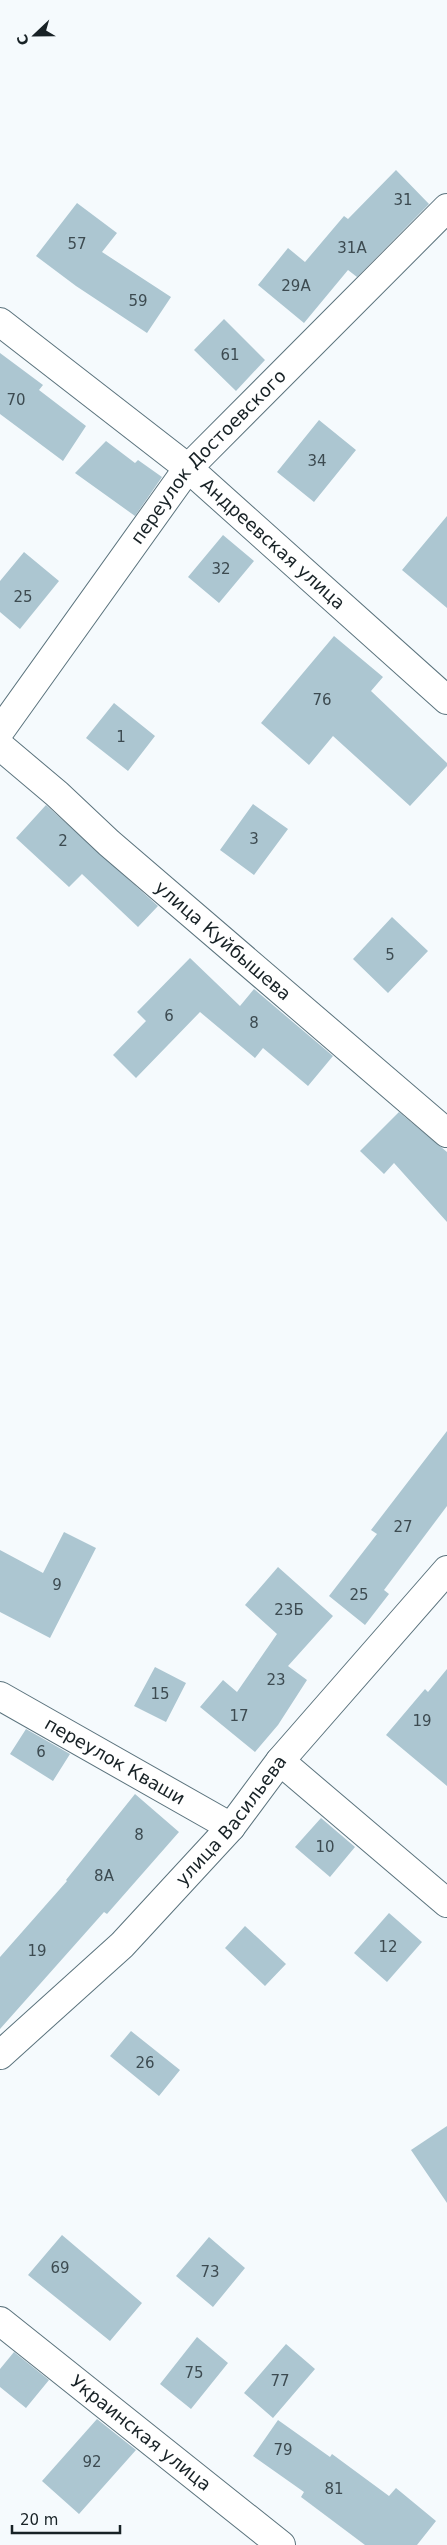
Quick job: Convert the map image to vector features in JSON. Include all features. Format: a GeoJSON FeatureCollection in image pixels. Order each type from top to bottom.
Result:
{"type":"FeatureCollection","features":[{"type":"Feature","properties":{"kind":"street","name":"переулок Достоевского"},"geometry":{"type":"LineString","coordinates":[[0,731],[188,468],[447,208]]}},
{"type":"Feature","properties":{"kind":"street","name":"Андреевская улица"},"geometry":{"type":"LineString","coordinates":[[0,322],[188,468],[447,700]]}},
{"type":"Feature","properties":{"kind":"street","name":"улица Куйбышева"},"geometry":{"type":"LineString","coordinates":[[0,746],[57,794],[109,843],[447,1133]]}},
{"type":"Feature","properties":{"kind":"street","name":"улица Васильева"},"geometry":{"type":"LineString","coordinates":[[0,2055],[122,1945],[231,1827],[280,1761],[447,1570]]}},
{"type":"Feature","properties":{"kind":"street","name":"переулок Кваши"},"geometry":{"type":"LineString","coordinates":[[0,1696],[231,1827]]}},
{"type":"Feature","properties":{"kind":"street"},"geometry":{"type":"LineString","coordinates":[[280,1761],[447,1903]]}},
{"type":"Feature","properties":{"kind":"street","name":"Украинская улица"},"geometry":{"type":"LineString","coordinates":[[0,2321],[281,2545]]}},
{"type":"Feature","properties":{"kind":"building"},"geometry":{"type":"Polygon","coordinates":[[[396,170],[429,204],[357,277],[348,270],[304,323],[258,285],[288,248],[305,262],[344,216],[348,219],[396,170]]]}},
{"type":"Feature","properties":{"kind":"building"},"geometry":{"type":"Polygon","coordinates":[[[77,203],[117,233],[102,252],[171,297],[147,333],[76,286],[36,256],[77,203]]]}},
{"type":"Feature","properties":{"kind":"building"},"geometry":{"type":"Polygon","coordinates":[[[224,319],[265,360],[236,391],[194,350],[224,319]]]}},
{"type":"Feature","properties":{"kind":"building"},"geometry":{"type":"Polygon","coordinates":[[[0,353],[43,385],[39,390],[86,426],[63,461],[0,414],[0,353]]]}},
{"type":"Feature","properties":{"kind":"building"},"geometry":{"type":"Polygon","coordinates":[[[319,420],[356,450],[314,502],[277,472],[319,420]]]}},
{"type":"Feature","properties":{"kind":"building"},"geometry":{"type":"Polygon","coordinates":[[[106,441],[135,463],[138,460],[162,477],[135,516],[75,473],[106,441]]]}},
{"type":"Feature","properties":{"kind":"building"},"geometry":{"type":"Polygon","coordinates":[[[447,516],[447,608],[402,570],[447,516]]]}},
{"type":"Feature","properties":{"kind":"building"},"geometry":{"type":"Polygon","coordinates":[[[223,535],[254,561],[219,603],[188,577],[223,535]]]}},
{"type":"Feature","properties":{"kind":"building"},"geometry":{"type":"Polygon","coordinates":[[[24,552],[59,581],[20,629],[0,612],[0,581],[24,552]]]}},
{"type":"Feature","properties":{"kind":"building"},"geometry":{"type":"Polygon","coordinates":[[[334,636],[383,677],[371,691],[447,763],[447,766],[410,806],[333,736],[309,765],[261,723],[334,636]]]}},
{"type":"Feature","properties":{"kind":"building"},"geometry":{"type":"Polygon","coordinates":[[[114,703],[155,736],[128,771],[86,738],[114,703]]]}},
{"type":"Feature","properties":{"kind":"building"},"geometry":{"type":"Polygon","coordinates":[[[253,804],[288,829],[254,875],[220,850],[253,804]]]}},
{"type":"Feature","properties":{"kind":"building"},"geometry":{"type":"Polygon","coordinates":[[[46,805],[158,906],[138,927],[82,874],[69,887],[16,838],[46,805]]]}},
{"type":"Feature","properties":{"kind":"building"},"geometry":{"type":"Polygon","coordinates":[[[392,917],[428,951],[388,993],[353,959],[392,917]]]}},
{"type":"Feature","properties":{"kind":"building"},"geometry":{"type":"Polygon","coordinates":[[[190,958],[240,1006],[254,989],[333,1056],[308,1086],[263,1048],[255,1058],[200,1012],[136,1078],[113,1055],[146,1021],[137,1012],[190,958]]]}},
{"type":"Feature","properties":{"kind":"building"},"geometry":{"type":"Polygon","coordinates":[[[399,1112],[447,1152],[447,1222],[394,1163],[384,1174],[360,1151],[399,1112]]]}},
{"type":"Feature","properties":{"kind":"building"},"geometry":{"type":"Polygon","coordinates":[[[447,1431],[447,1506],[384,1590],[389,1594],[365,1625],[329,1596],[377,1534],[371,1530],[447,1431]]]}},
{"type":"Feature","properties":{"kind":"building"},"geometry":{"type":"Polygon","coordinates":[[[64,1532],[96,1548],[50,1638],[0,1612],[0,1550],[43,1573],[64,1532]]]}},
{"type":"Feature","properties":{"kind":"building"},"geometry":{"type":"Polygon","coordinates":[[[278,1567],[333,1616],[288,1666],[307,1680],[278,1725],[255,1752],[200,1707],[223,1680],[237,1692],[277,1634],[245,1605],[278,1567]]]}},
{"type":"Feature","properties":{"kind":"building"},"geometry":{"type":"Polygon","coordinates":[[[155,1667],[186,1683],[166,1722],[134,1706],[155,1667]]]}},
{"type":"Feature","properties":{"kind":"building"},"geometry":{"type":"Polygon","coordinates":[[[447,1669],[447,1786],[386,1735],[425,1689],[428,1692],[447,1669]]]}},
{"type":"Feature","properties":{"kind":"building"},"geometry":{"type":"Polygon","coordinates":[[[26,1729],[70,1754],[53,1781],[10,1754],[26,1729]]]}},
{"type":"Feature","properties":{"kind":"building"},"geometry":{"type":"Polygon","coordinates":[[[135,1794],[179,1832],[107,1914],[104,1912],[0,2029],[0,1957],[67,1881],[135,1794]]]}},
{"type":"Feature","properties":{"kind":"building"},"geometry":{"type":"Polygon","coordinates":[[[321,1818],[355,1847],[330,1877],[295,1847],[321,1818]]]}},
{"type":"Feature","properties":{"kind":"building"},"geometry":{"type":"Polygon","coordinates":[[[389,1913],[422,1942],[387,1982],[354,1953],[389,1913]]]}},
{"type":"Feature","properties":{"kind":"building"},"geometry":{"type":"Polygon","coordinates":[[[245,1926],[286,1964],[265,1986],[225,1948],[245,1926]]]}},
{"type":"Feature","properties":{"kind":"building"},"geometry":{"type":"Polygon","coordinates":[[[131,2031],[180,2070],[159,2096],[110,2056],[131,2031]]]}},
{"type":"Feature","properties":{"kind":"building"},"geometry":{"type":"Polygon","coordinates":[[[447,2126],[447,2203],[411,2150],[447,2126]]]}},
{"type":"Feature","properties":{"kind":"building"},"geometry":{"type":"Polygon","coordinates":[[[62,2235],[142,2303],[110,2341],[28,2275],[62,2235]]]}},
{"type":"Feature","properties":{"kind":"building"},"geometry":{"type":"Polygon","coordinates":[[[209,2237],[245,2268],[213,2307],[176,2276],[209,2237]]]}},
{"type":"Feature","properties":{"kind":"building"},"geometry":{"type":"Polygon","coordinates":[[[197,2337],[228,2363],[191,2409],[160,2384],[197,2337]]]}},
{"type":"Feature","properties":{"kind":"building"},"geometry":{"type":"Polygon","coordinates":[[[286,2344],[315,2369],[273,2418],[244,2393],[286,2344]]]}},
{"type":"Feature","properties":{"kind":"building"},"geometry":{"type":"Polygon","coordinates":[[[14,2352],[49,2380],[26,2408],[0,2387],[0,2369],[14,2352]]]}},
{"type":"Feature","properties":{"kind":"building"},"geometry":{"type":"Polygon","coordinates":[[[97,2419],[136,2450],[79,2514],[42,2481],[97,2419]]]}},
{"type":"Feature","properties":{"kind":"building"},"geometry":{"type":"Polygon","coordinates":[[[278,2420],[330,2457],[332,2454],[389,2496],[396,2488],[436,2521],[417,2545],[365,2545],[301,2497],[304,2492],[253,2456],[278,2420]]]}}]}
